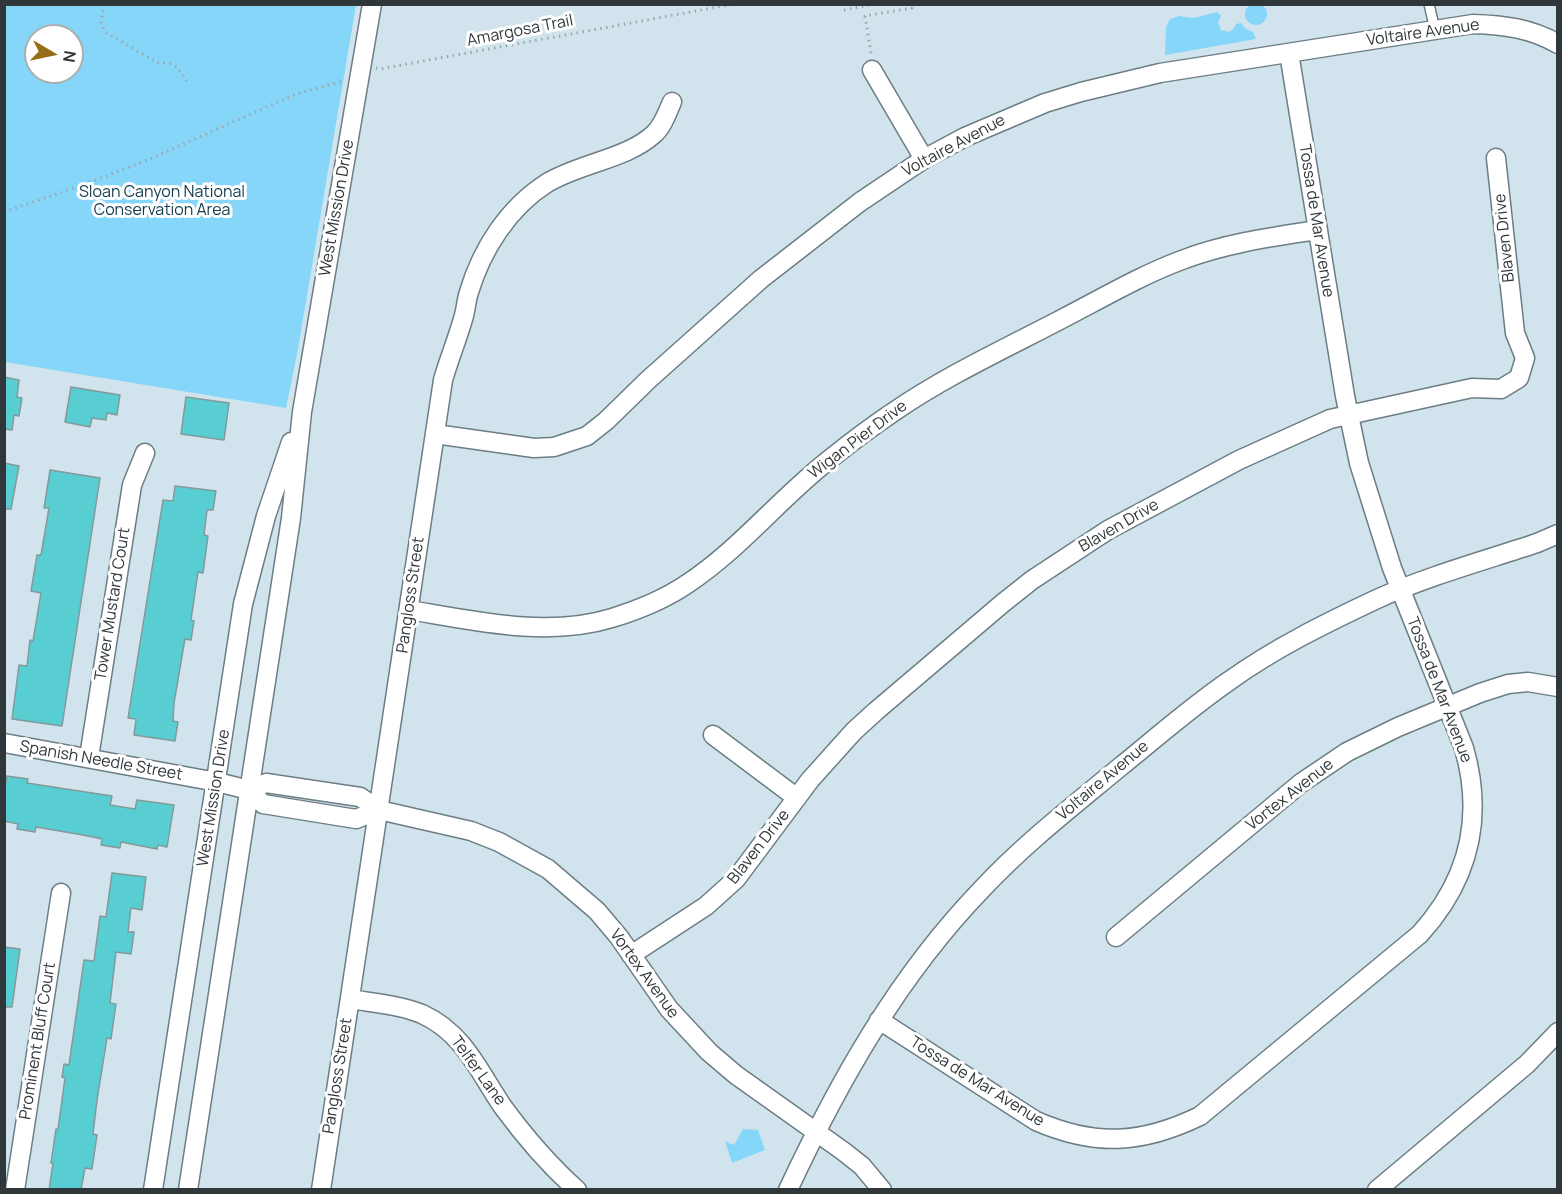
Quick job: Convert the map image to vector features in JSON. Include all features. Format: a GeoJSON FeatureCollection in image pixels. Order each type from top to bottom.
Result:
{"type":"FeatureCollection","features":[{"type":"Feature","properties":{"kind":"street","name":"West Mission Drive"},"geometry":{"type":"LineString","coordinates":[[153,1190],[233,786],[291,518],[302,412],[372,4]]}},
{"type":"Feature","properties":{"kind":"street","name":"Voltaire Avenue"},"geometry":{"type":"LineString","coordinates":[[435,434],[534,448],[554,447],[587,436],[761,279],[860,202],[924,159],[1006,118],[1081,92],[1160,73],[1473,24],[1498,25],[1536,33],[1557,44]]}},
{"type":"Feature","properties":{"kind":"street","name":"Tossa de Mar Avenue"},"geometry":{"type":"LineString","coordinates":[[879,1020],[1036,1121],[1054,1129],[1095,1139],[1125,1140],[1157,1134],[1200,1116],[1420,934],[1447,900],[1456,884],[1464,863],[1472,821],[1473,803],[1469,766],[1464,747],[1400,590],[1371,504],[1348,414],[1289,53]]}},
{"type":"Feature","properties":{"kind":"street"},"geometry":{"type":"LineString","coordinates":[[872,65],[924,159]]}},
{"type":"Feature","properties":{"kind":"street","name":"Pangloss Street"},"geometry":{"type":"LineString","coordinates":[[321,1190],[443,380],[463,319],[468,294],[481,259],[504,222],[546,184],[569,171],[628,150],[655,133],[664,121],[672,102]]}},
{"type":"Feature","properties":{"kind":"street","name":"Blaven Drive"},"geometry":{"type":"LineString","coordinates":[[631,955],[686,920],[723,892],[749,864],[832,755],[876,711],[1032,580],[1108,530],[1239,460],[1310,427],[1348,414],[1472,388],[1501,389],[1520,378],[1525,358],[1515,333],[1496,158]]}},
{"type":"Feature","properties":{"kind":"street","name":"Wigan Pier Drive"},"geometry":{"type":"LineString","coordinates":[[409,610],[501,624],[547,627],[590,623],[649,604],[705,572],[786,497],[853,441],[893,412],[962,371],[1131,283],[1183,259],[1237,243],[1318,230]]}},
{"type":"Feature","properties":{"kind":"street","name":"West Mission Drive"},"geometry":{"type":"LineString","coordinates":[[188,1190],[233,786],[243,604],[266,516],[302,412]]}},
{"type":"Feature","properties":{"kind":"street","name":"Tower Mustard Court"},"geometry":{"type":"LineString","coordinates":[[89,757],[132,485],[145,453]]}},
{"type":"Feature","properties":{"kind":"street","name":"Voltaire Avenue"},"geometry":{"type":"LineString","coordinates":[[788,1190],[816,1130],[879,1020],[952,921],[981,889],[1041,833],[1147,744],[1257,662],[1316,630],[1400,590],[1557,534]]}},
{"type":"Feature","properties":{"kind":"street","name":"Vortex Avenue"},"geometry":{"type":"LineString","coordinates":[[1116,938],[1301,783],[1326,765],[1398,727],[1480,693],[1508,684],[1527,682],[1557,687]]}},
{"type":"Feature","properties":{"kind":"street"},"geometry":{"type":"LineString","coordinates":[[713,735],[797,798]]}},
{"type":"Feature","properties":{"kind":"street","name":"Spanish Needle Street"},"geometry":{"type":"LineString","coordinates":[[4,743],[89,757],[233,786]]}},
{"type":"Feature","properties":{"kind":"street","name":"Vortex Avenue"},"geometry":{"type":"LineString","coordinates":[[233,786],[266,783],[360,797],[379,810],[471,831],[525,855],[563,881],[597,911],[615,931],[669,1009],[709,1052],[736,1075],[816,1130],[862,1166],[882,1190]]}},
{"type":"Feature","properties":{"kind":"street","name":"Prominent Bluff Court"},"geometry":{"type":"LineString","coordinates":[[15,1190],[61,893]]}},
{"type":"Feature","properties":{"kind":"street","name":"Telfer Lane"},"geometry":{"type":"LineString","coordinates":[[350,999],[423,1014],[450,1032],[463,1044],[520,1129],[577,1190]]}},
{"type":"Feature","properties":{"kind":"street"},"geometry":{"type":"LineString","coordinates":[[1377,1190],[1527,1064],[1557,1032]]}},
{"type":"Feature","properties":{"kind":"lane"},"geometry":{"type":"LineString","coordinates":[[1429,4],[1435,30]]}},
{"type":"Feature","properties":{"kind":"path"},"geometry":{"type":"LineString","coordinates":[[104,4],[100,22],[105,32],[158,63],[167,62],[176,65],[187,81]]}},
{"type":"Feature","properties":{"kind":"path","name":"Amargosa Trail"},"geometry":{"type":"LineString","coordinates":[[380,69],[734,4]]}},
{"type":"Feature","properties":{"kind":"path"},"geometry":{"type":"LineString","coordinates":[[844,4],[844,10],[874,4]]}},
{"type":"Feature","properties":{"kind":"path"},"geometry":{"type":"LineString","coordinates":[[872,65],[865,16],[912,9],[911,4]]}},
{"type":"Feature","properties":{"kind":"path"},"geometry":{"type":"LineString","coordinates":[[4,212],[143,162],[296,94],[360,77]]}},
{"type":"Feature","properties":{"kind":"green space"},"geometry":{"type":"Polygon","coordinates":[[[1256,3],[1264,6],[1267,14],[1264,22],[1256,25],[1248,22],[1245,14],[1248,6],[1256,3]]]}},
{"type":"Feature","properties":{"kind":"green space","name":"Sloan Canyon National Conservation Area"},"geometry":{"type":"Polygon","coordinates":[[[4,5],[356,5],[286,408],[5,362],[4,5]]]}},
{"type":"Feature","properties":{"kind":"green space"},"geometry":{"type":"Polygon","coordinates":[[[1217,12],[1221,16],[1218,22],[1221,30],[1229,32],[1236,24],[1241,23],[1253,32],[1256,39],[1165,55],[1166,27],[1170,19],[1179,16],[1194,18],[1217,12]]]}},
{"type":"Feature","properties":{"kind":"green space"},"geometry":{"type":"Polygon","coordinates":[[[743,1129],[758,1130],[765,1150],[732,1163],[725,1141],[734,1145],[743,1129]]]}},
{"type":"Feature","properties":{"kind":"building"},"geometry":{"type":"Polygon","coordinates":[[[4,377],[19,380],[17,397],[22,398],[19,416],[14,415],[12,430],[4,429],[4,377]]]}},
{"type":"Feature","properties":{"kind":"building"},"geometry":{"type":"Polygon","coordinates":[[[71,387],[120,395],[117,415],[107,413],[106,420],[92,418],[90,427],[65,422],[71,387]]]}},
{"type":"Feature","properties":{"kind":"building"},"geometry":{"type":"Polygon","coordinates":[[[186,397],[229,403],[224,440],[181,434],[186,397]]]}},
{"type":"Feature","properties":{"kind":"building"},"geometry":{"type":"Polygon","coordinates":[[[4,463],[19,466],[11,509],[4,509],[4,463]]]}},
{"type":"Feature","properties":{"kind":"building"},"geometry":{"type":"Polygon","coordinates":[[[50,470],[100,478],[62,726],[12,719],[19,665],[27,666],[30,640],[33,641],[41,593],[31,591],[37,555],[41,555],[49,508],[44,508],[50,470]]]}},
{"type":"Feature","properties":{"kind":"building"},"geometry":{"type":"Polygon","coordinates":[[[175,486],[216,491],[213,510],[207,510],[204,535],[208,536],[203,573],[198,572],[191,620],[194,621],[191,640],[185,639],[174,703],[173,721],[178,722],[175,741],[134,735],[136,719],[128,718],[163,500],[173,501],[175,486]]]}},
{"type":"Feature","properties":{"kind":"building"},"geometry":{"type":"Polygon","coordinates":[[[7,776],[28,779],[27,783],[112,796],[110,805],[135,809],[137,800],[174,805],[167,847],[158,845],[157,849],[121,842],[120,848],[101,845],[102,839],[83,835],[36,827],[35,832],[17,829],[18,824],[4,821],[4,791],[7,776]]]}},
{"type":"Feature","properties":{"kind":"building"},"geometry":{"type":"Polygon","coordinates":[[[112,873],[146,877],[142,910],[131,908],[128,932],[134,932],[131,954],[116,952],[110,1003],[116,1004],[111,1039],[107,1038],[97,1100],[93,1134],[97,1135],[92,1169],[85,1168],[81,1190],[49,1190],[53,1163],[51,1163],[65,1078],[62,1077],[64,1064],[69,1065],[84,960],[94,961],[100,916],[106,917],[112,873]]]}},
{"type":"Feature","properties":{"kind":"building"},"geometry":{"type":"Polygon","coordinates":[[[4,947],[20,949],[12,1007],[4,1007],[4,947]]]}}]}
